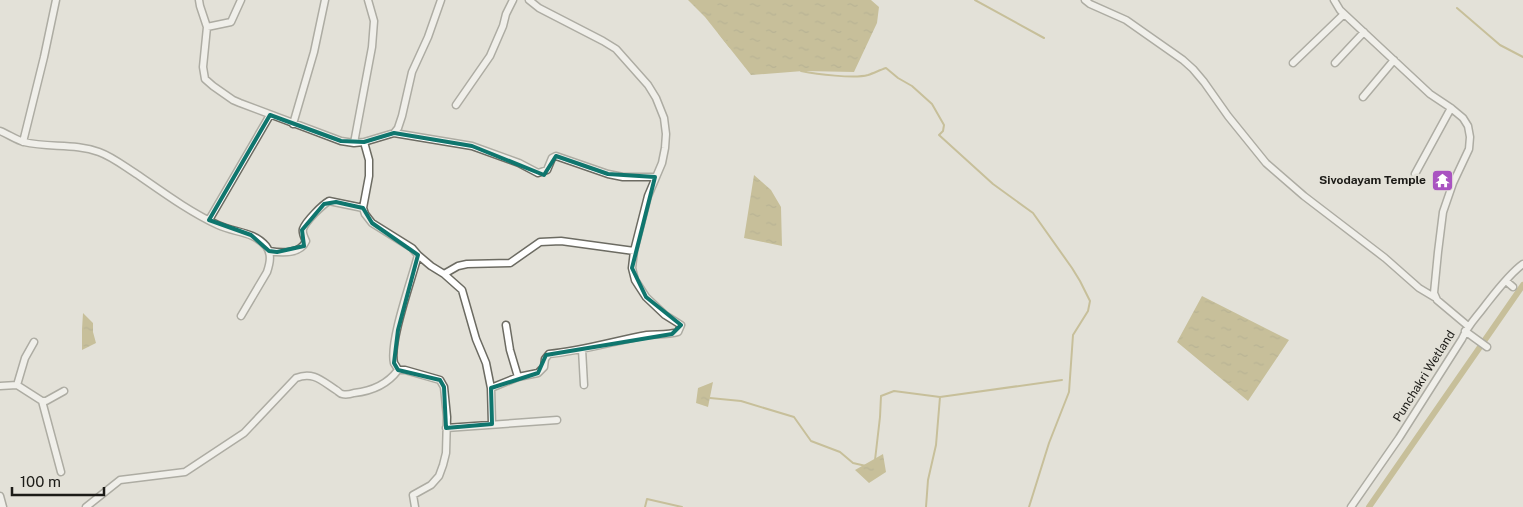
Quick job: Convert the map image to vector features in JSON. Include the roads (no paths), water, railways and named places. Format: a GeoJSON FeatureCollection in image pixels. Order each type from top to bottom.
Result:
{"type":"FeatureCollection","features":[{"type":"Feature","properties":{"kind":"street"},"geometry":{"type":"LineString","coordinates":[[23,142],[56,0]]}},
{"type":"Feature","properties":{"kind":"street"},"geometry":{"type":"LineString","coordinates":[[199,0],[208,28],[203,68],[205,79],[232,100],[292,124],[341,142],[364,142],[394,133],[472,146],[519,163],[538,173],[547,170],[552,158],[556,156],[608,174],[623,177],[655,178]]}},
{"type":"Feature","properties":{"kind":"street"},"geometry":{"type":"LineString","coordinates":[[208,28],[232,22],[241,0]]}},
{"type":"Feature","properties":{"kind":"street"},"geometry":{"type":"LineString","coordinates":[[292,124],[314,52],[325,0]]}},
{"type":"Feature","properties":{"kind":"street"},"geometry":{"type":"LineString","coordinates":[[354,143],[373,38],[374,22],[368,0]]}},
{"type":"Feature","properties":{"kind":"street"},"geometry":{"type":"LineString","coordinates":[[394,133],[402,116],[412,72],[428,37],[441,0]]}},
{"type":"Feature","properties":{"kind":"street"},"geometry":{"type":"LineString","coordinates":[[456,105],[490,56],[506,14],[514,0]]}},
{"type":"Feature","properties":{"kind":"street"},"geometry":{"type":"LineString","coordinates":[[491,388],[518,377],[538,373],[544,368],[549,354],[648,335],[672,334],[678,332],[681,325],[665,316],[646,297],[635,280],[632,268],[634,251],[648,196],[662,162],[665,148],[664,118],[656,98],[648,85],[616,49],[539,8],[529,0]]}},
{"type":"Feature","properties":{"kind":"street"},"geometry":{"type":"LineString","coordinates":[[1085,0],[1126,20],[1183,60],[1204,82],[1228,116],[1266,163],[1308,200],[1385,258],[1419,288],[1434,297],[1487,347]]}},
{"type":"Feature","properties":{"kind":"street"},"geometry":{"type":"LineString","coordinates":[[1334,0],[1344,14],[1430,94],[1463,118],[1468,126],[1470,137],[1469,149],[1453,183],[1443,212],[1434,297]]}},
{"type":"Feature","properties":{"kind":"street"},"geometry":{"type":"LineString","coordinates":[[1293,63],[1344,14]]}},
{"type":"Feature","properties":{"kind":"street"},"geometry":{"type":"LineString","coordinates":[[1335,63],[1364,32]]}},
{"type":"Feature","properties":{"kind":"street"},"geometry":{"type":"LineString","coordinates":[[1363,97],[1394,60]]}},
{"type":"Feature","properties":{"kind":"street"},"geometry":{"type":"LineString","coordinates":[[1415,174],[1451,108]]}},
{"type":"Feature","properties":{"kind":"street"},"geometry":{"type":"LineString","coordinates":[[210,220],[270,115]]}},
{"type":"Feature","properties":{"kind":"street"},"geometry":{"type":"LineString","coordinates":[[0,131],[23,142],[77,146],[101,153],[116,160],[176,201],[220,226],[251,235],[258,239],[269,251],[270,264],[268,272],[241,316]]}},
{"type":"Feature","properties":{"kind":"street"},"geometry":{"type":"LineString","coordinates":[[364,142],[369,160],[369,176],[363,208],[365,214],[372,223],[405,243],[462,290],[476,339],[486,363],[491,388],[492,424]]}},
{"type":"Feature","properties":{"kind":"street"},"geometry":{"type":"LineString","coordinates":[[269,251],[295,251],[304,246],[306,241],[302,232],[303,228],[317,211],[329,201],[363,208]]}},
{"type":"Feature","properties":{"kind":"street"},"geometry":{"type":"LineString","coordinates":[[444,274],[467,264],[510,263],[540,242],[561,240],[634,251]]}},
{"type":"Feature","properties":{"kind":"street"},"geometry":{"type":"LineString","coordinates":[[398,370],[394,363],[394,348],[418,255]]}},
{"type":"Feature","properties":{"kind":"street","name":"Punchakri Wetland"},"geometry":{"type":"LineString","coordinates":[[1351,507],[1399,438],[1466,329],[1497,288],[1523,264]]}},
{"type":"Feature","properties":{"kind":"street"},"geometry":{"type":"LineString","coordinates":[[1506,281],[1513,287]]}},
{"type":"Feature","properties":{"kind":"street"},"geometry":{"type":"LineString","coordinates":[[506,325],[510,350],[518,377]]}},
{"type":"Feature","properties":{"kind":"street"},"geometry":{"type":"LineString","coordinates":[[17,385],[24,358],[34,342]]}},
{"type":"Feature","properties":{"kind":"street"},"geometry":{"type":"LineString","coordinates":[[582,349],[584,385]]}},
{"type":"Feature","properties":{"kind":"street"},"geometry":{"type":"LineString","coordinates":[[86,507],[120,480],[186,472],[244,432],[296,378],[304,375],[313,376],[342,394],[360,393],[386,383],[398,370]]}},
{"type":"Feature","properties":{"kind":"street"},"geometry":{"type":"LineString","coordinates":[[398,370],[405,370],[440,380],[444,387],[447,417],[446,453],[438,476],[431,485],[413,496],[415,507]]}},
{"type":"Feature","properties":{"kind":"street"},"geometry":{"type":"LineString","coordinates":[[0,386],[17,385],[46,402],[64,391]]}},
{"type":"Feature","properties":{"kind":"street"},"geometry":{"type":"LineString","coordinates":[[42,401],[61,472]]}},
{"type":"Feature","properties":{"kind":"street"},"geometry":{"type":"LineString","coordinates":[[446,428],[557,420]]}},
{"type":"Feature","properties":{"kind":"street"},"geometry":{"type":"LineString","coordinates":[[0,496],[3,507]]}},
{"type":"Feature","properties":{"kind":"water"},"geometry":{"type":"Polygon","coordinates":[[[688,0],[871,0],[879,7],[877,23],[854,72],[803,71],[751,75],[705,17],[688,0]]]}},
{"type":"Feature","properties":{"kind":"water"},"geometry":{"type":"Polygon","coordinates":[[[754,175],[771,190],[781,207],[782,246],[744,238],[754,175]]]}},
{"type":"Feature","properties":{"kind":"water"},"geometry":{"type":"Polygon","coordinates":[[[1202,296],[1289,340],[1248,401],[1177,342],[1202,296]]]}},
{"type":"Feature","properties":{"kind":"water"},"geometry":{"type":"Polygon","coordinates":[[[83,313],[93,323],[96,343],[82,350],[82,329],[83,313]]]}},
{"type":"Feature","properties":{"kind":"water"},"geometry":{"type":"Polygon","coordinates":[[[713,382],[708,407],[696,403],[698,388],[713,382]]]}},
{"type":"Feature","properties":{"kind":"water"},"geometry":{"type":"Polygon","coordinates":[[[883,454],[886,472],[869,483],[855,470],[883,454]]]}},
{"type":"Feature","properties":{"kind":"waterway"},"geometry":{"type":"LineString","coordinates":[[975,0],[1044,38]]}},
{"type":"Feature","properties":{"kind":"waterway"},"geometry":{"type":"LineString","coordinates":[[1457,8],[1500,45],[1523,57]]}},
{"type":"Feature","properties":{"kind":"waterway"},"geometry":{"type":"LineString","coordinates":[[719,33],[730,47]]}},
{"type":"Feature","properties":{"kind":"waterway"},"geometry":{"type":"LineString","coordinates":[[801,71],[825,75],[862,76],[886,68],[912,86],[932,104],[944,125],[943,131],[939,135],[993,184],[1033,213],[1080,281],[1090,301],[1088,311],[1073,335],[1069,392],[1049,443],[1029,507]]}},
{"type":"Feature","properties":{"kind":"waterway"},"geometry":{"type":"LineString","coordinates":[[1369,507],[1523,285]]}},
{"type":"Feature","properties":{"kind":"waterway"},"geometry":{"type":"LineString","coordinates":[[926,507],[928,480],[936,445],[940,397],[1062,380]]}},
{"type":"Feature","properties":{"kind":"waterway"},"geometry":{"type":"LineString","coordinates":[[875,460],[881,396],[894,391],[940,397]]}},
{"type":"Feature","properties":{"kind":"waterway"},"geometry":{"type":"LineString","coordinates":[[710,398],[741,401],[794,417],[811,441],[840,452],[853,463],[866,466]]}},
{"type":"Feature","properties":{"kind":"waterway"},"geometry":{"type":"LineString","coordinates":[[645,507],[647,499],[682,507]]}},
{"type":"Feature","properties":{"kind":"place","name":"Sivodayam Temple"},"geometry":{"type":"Point","coordinates":[1442,180]}}]}
